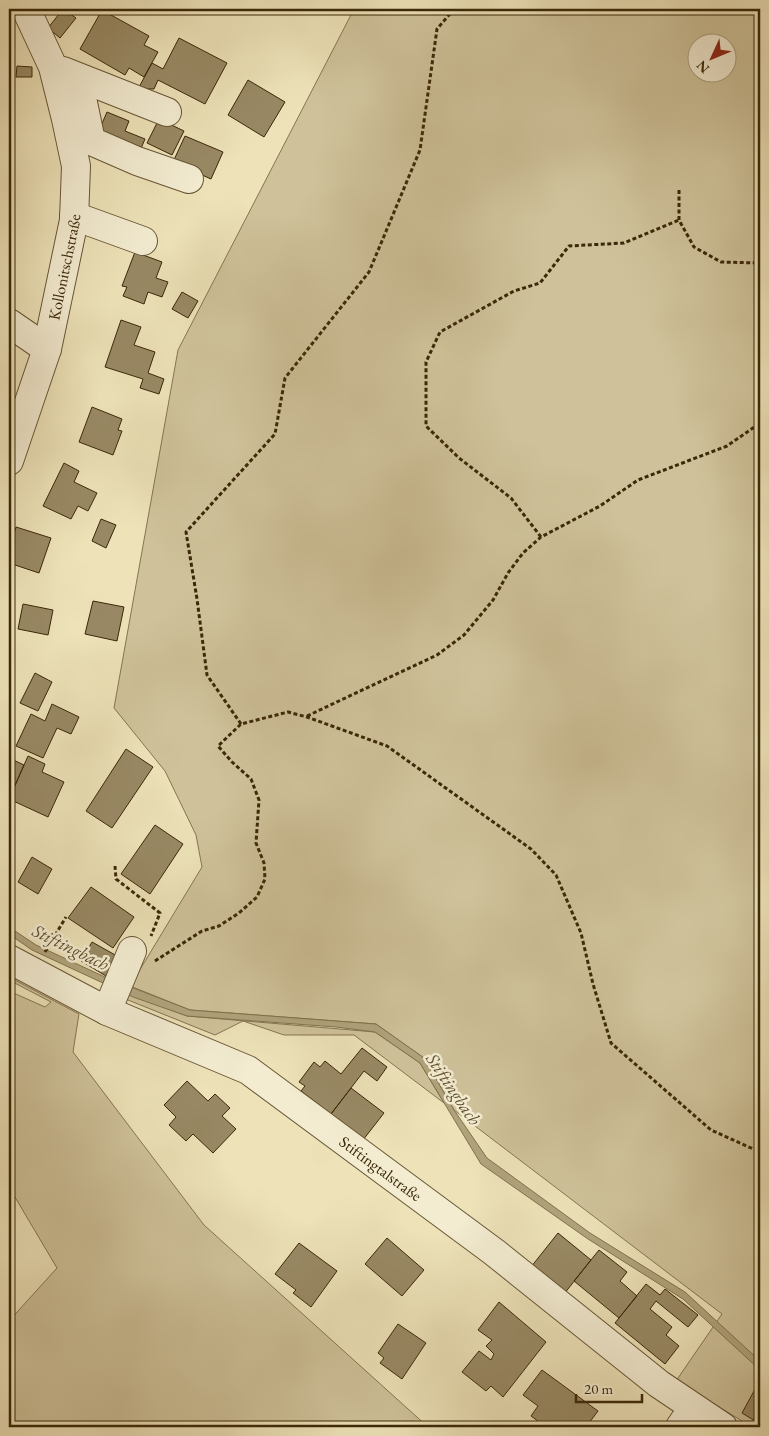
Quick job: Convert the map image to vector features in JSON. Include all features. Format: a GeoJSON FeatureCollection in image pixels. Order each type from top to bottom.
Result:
{"type":"FeatureCollection","features":[{"type":"Feature","properties":{"kind":"street","name":"Kollonitschstraße"},"geometry":{"type":"LineString","coordinates":[[9,461],[47,349],[74,216],[76,166],[56,75],[26,9]]}},
{"type":"Feature","properties":{"kind":"street"},"geometry":{"type":"LineString","coordinates":[[56,75],[167,112]]}},
{"type":"Feature","properties":{"kind":"street"},"geometry":{"type":"LineString","coordinates":[[56,75],[81,93],[91,141],[137,161],[189,178]]}},
{"type":"Feature","properties":{"kind":"street"},"geometry":{"type":"LineString","coordinates":[[74,216],[143,241]]}},
{"type":"Feature","properties":{"kind":"street"},"geometry":{"type":"LineString","coordinates":[[9,323],[47,349]]}},
{"type":"Feature","properties":{"kind":"street"},"geometry":{"type":"LineString","coordinates":[[114,993],[144,951]]}},
{"type":"Feature","properties":{"kind":"street","name":"Stiftingtalstraße"},"geometry":{"type":"LineString","coordinates":[[9,959],[114,993],[248,1070],[494,1252],[658,1384],[687,1418],[723,1427]]}},
{"type":"Feature","properties":{"kind":"path"},"geometry":{"type":"LineString","coordinates":[[241,724],[207,674],[186,532],[275,434],[285,378],[369,272],[420,150],[437,29],[454,9]]}},
{"type":"Feature","properties":{"kind":"path"},"geometry":{"type":"LineString","coordinates":[[680,190],[679,220],[694,247],[721,262],[760,263]]}},
{"type":"Feature","properties":{"kind":"path"},"geometry":{"type":"LineString","coordinates":[[542,537],[511,498],[458,458],[426,426],[426,362],[440,332],[514,291],[540,283],[569,246],[624,243],[679,220]]}},
{"type":"Feature","properties":{"kind":"path"},"geometry":{"type":"LineString","coordinates":[[307,717],[438,655],[464,635],[493,600],[508,573],[523,553],[542,537],[600,506],[638,480],[727,446],[760,423]]}},
{"type":"Feature","properties":{"kind":"path"},"geometry":{"type":"LineString","coordinates":[[144,951],[219,926],[239,913],[257,897],[264,879],[264,863],[256,843],[259,800],[251,779],[218,746],[241,724],[288,712],[307,717],[387,746],[531,849],[556,875],[581,933],[593,984],[611,1043],[711,1130],[760,1152]]}},
{"type":"Feature","properties":{"kind":"path"},"geometry":{"type":"LineString","coordinates":[[115,866],[116,879],[160,913],[144,951]]}},
{"type":"Feature","properties":{"kind":"path"},"geometry":{"type":"LineString","coordinates":[[48,944],[66,917]]}},
{"type":"Feature","properties":{"kind":"shaded area"},"geometry":{"type":"Polygon","coordinates":[[[354,9],[760,9],[760,1427],[752,1427],[676,1381],[722,1314],[454,1110],[424,1058],[376,1024],[190,1010],[130,986],[202,867],[196,835],[165,771],[114,708],[178,350],[354,9]]]}},
{"type":"Feature","properties":{"kind":"shaded area","name":"Stiftingbach"},"geometry":{"type":"Polygon","coordinates":[[[9,927],[36,945],[105,977],[190,1010],[376,1024],[424,1058],[454,1110],[487,1158],[590,1233],[685,1292],[760,1361],[760,1370],[683,1299],[588,1239],[481,1164],[420,1063],[375,1032],[336,1027],[187,1016],[133,997],[32,950],[9,934],[9,927]]]}},
{"type":"Feature","properties":{"kind":"shaded area"},"geometry":{"type":"Polygon","coordinates":[[[9,977],[79,1014],[73,1052],[204,1225],[428,1427],[9,1427],[9,1321],[57,1268],[9,1187],[9,991],[45,1007],[51,1002],[9,980],[9,977]]]}},
{"type":"Feature","properties":{"kind":"shaded area"},"geometry":{"type":"Polygon","coordinates":[[[126,993],[187,1016],[375,1032],[420,1063],[444,1103],[354,1035],[284,1035],[243,1021],[215,1035],[123,998],[126,993]]]}},
{"type":"Feature","properties":{"kind":"building"},"geometry":{"type":"Polygon","coordinates":[[[63,9],[76,18],[60,38],[48,28],[63,9]]]}},
{"type":"Feature","properties":{"kind":"building"},"geometry":{"type":"Polygon","coordinates":[[[102,10],[149,36],[144,45],[158,52],[144,77],[129,68],[125,75],[80,49],[102,10]]]}},
{"type":"Feature","properties":{"kind":"building"},"geometry":{"type":"Polygon","coordinates":[[[179,38],[227,63],[205,104],[158,80],[154,89],[138,89],[152,63],[163,69],[179,38]]]}},
{"type":"Feature","properties":{"kind":"building"},"geometry":{"type":"Polygon","coordinates":[[[17,66],[32,67],[32,77],[16,77],[17,66]]]}},
{"type":"Feature","properties":{"kind":"building"},"geometry":{"type":"Polygon","coordinates":[[[248,80],[285,102],[264,137],[228,115],[248,80]]]}},
{"type":"Feature","properties":{"kind":"building"},"geometry":{"type":"Polygon","coordinates":[[[107,112],[129,121],[125,131],[145,139],[136,160],[94,142],[107,112]]]}},
{"type":"Feature","properties":{"kind":"building"},"geometry":{"type":"Polygon","coordinates":[[[159,119],[184,131],[172,155],[147,143],[159,119]]]}},
{"type":"Feature","properties":{"kind":"building"},"geometry":{"type":"Polygon","coordinates":[[[185,136],[223,152],[211,179],[173,162],[185,136]]]}},
{"type":"Feature","properties":{"kind":"building"},"geometry":{"type":"Polygon","coordinates":[[[135,252],[162,262],[156,278],[168,282],[162,297],[148,292],[144,304],[123,296],[127,287],[122,286],[135,252]]]}},
{"type":"Feature","properties":{"kind":"building"},"geometry":{"type":"Polygon","coordinates":[[[182,292],[198,301],[188,318],[172,309],[182,292]]]}},
{"type":"Feature","properties":{"kind":"building"},"geometry":{"type":"Polygon","coordinates":[[[121,320],[141,327],[134,345],[155,352],[148,373],[164,379],[159,394],[140,388],[143,379],[105,367],[121,320]]]}},
{"type":"Feature","properties":{"kind":"building"},"geometry":{"type":"Polygon","coordinates":[[[92,407],[122,419],[118,430],[122,431],[113,455],[79,442],[92,407]]]}},
{"type":"Feature","properties":{"kind":"building"},"geometry":{"type":"Polygon","coordinates":[[[64,463],[79,471],[74,482],[97,493],[88,511],[78,506],[71,519],[43,506],[64,463]]]}},
{"type":"Feature","properties":{"kind":"building"},"geometry":{"type":"Polygon","coordinates":[[[101,519],[116,525],[106,548],[92,541],[101,519]]]}},
{"type":"Feature","properties":{"kind":"building"},"geometry":{"type":"Polygon","coordinates":[[[16,527],[51,538],[39,573],[9,563],[9,551],[16,527]]]}},
{"type":"Feature","properties":{"kind":"building"},"geometry":{"type":"Polygon","coordinates":[[[93,601],[124,607],[117,641],[85,634],[93,601]]]}},
{"type":"Feature","properties":{"kind":"building"},"geometry":{"type":"Polygon","coordinates":[[[23,604],[53,610],[48,635],[18,629],[23,604]]]}},
{"type":"Feature","properties":{"kind":"building"},"geometry":{"type":"Polygon","coordinates":[[[35,673],[52,682],[38,711],[20,703],[35,673]]]}},
{"type":"Feature","properties":{"kind":"building"},"geometry":{"type":"Polygon","coordinates":[[[52,704],[79,717],[71,734],[57,728],[43,758],[16,746],[31,714],[45,721],[52,704]]]}},
{"type":"Feature","properties":{"kind":"building"},"geometry":{"type":"Polygon","coordinates":[[[126,749],[153,767],[112,828],[86,811],[126,749]]]}},
{"type":"Feature","properties":{"kind":"building"},"geometry":{"type":"Polygon","coordinates":[[[28,756],[45,764],[42,772],[64,782],[48,817],[9,799],[28,756]]]}},
{"type":"Feature","properties":{"kind":"building"},"geometry":{"type":"Polygon","coordinates":[[[9,758],[24,765],[9,799],[9,758]]]}},
{"type":"Feature","properties":{"kind":"building"},"geometry":{"type":"Polygon","coordinates":[[[155,825],[183,844],[150,894],[121,874],[155,825]]]}},
{"type":"Feature","properties":{"kind":"building"},"geometry":{"type":"Polygon","coordinates":[[[32,857],[52,869],[38,894],[18,882],[32,857]]]}},
{"type":"Feature","properties":{"kind":"building"},"geometry":{"type":"Polygon","coordinates":[[[91,887],[134,917],[113,948],[68,918],[91,887]]]}},
{"type":"Feature","properties":{"kind":"building"},"geometry":{"type":"Polygon","coordinates":[[[92,942],[117,956],[106,976],[81,961],[92,942]]]}},
{"type":"Feature","properties":{"kind":"building"},"geometry":{"type":"Polygon","coordinates":[[[362,1048],[387,1067],[377,1081],[364,1071],[331,1114],[301,1091],[305,1086],[299,1082],[314,1062],[320,1067],[325,1061],[341,1074],[362,1048]]]}},
{"type":"Feature","properties":{"kind":"building"},"geometry":{"type":"Polygon","coordinates":[[[187,1081],[208,1101],[215,1094],[230,1108],[222,1116],[236,1129],[213,1153],[193,1134],[186,1141],[169,1125],[176,1117],[164,1105],[187,1081]]]}},
{"type":"Feature","properties":{"kind":"building"},"geometry":{"type":"Polygon","coordinates":[[[351,1088],[384,1113],[363,1140],[331,1114],[351,1088]]]}},
{"type":"Feature","properties":{"kind":"building"},"geometry":{"type":"Polygon","coordinates":[[[558,1233],[591,1260],[564,1294],[531,1267],[558,1233]]]}},
{"type":"Feature","properties":{"kind":"building"},"geometry":{"type":"Polygon","coordinates":[[[387,1238],[424,1270],[402,1296],[365,1264],[387,1238]]]}},
{"type":"Feature","properties":{"kind":"building"},"geometry":{"type":"Polygon","coordinates":[[[299,1243],[337,1271],[311,1307],[293,1293],[296,1290],[275,1274],[299,1243]]]}},
{"type":"Feature","properties":{"kind":"building"},"geometry":{"type":"Polygon","coordinates":[[[599,1250],[627,1272],[620,1281],[637,1296],[619,1318],[574,1281],[599,1250]]]}},
{"type":"Feature","properties":{"kind":"building"},"geometry":{"type":"Polygon","coordinates":[[[646,1284],[660,1295],[665,1289],[698,1315],[688,1327],[656,1301],[650,1309],[672,1327],[666,1335],[679,1346],[665,1364],[615,1323],[646,1284]]]}},
{"type":"Feature","properties":{"kind":"building"},"geometry":{"type":"Polygon","coordinates":[[[499,1302],[546,1342],[503,1397],[491,1386],[486,1391],[462,1372],[479,1351],[491,1360],[494,1354],[486,1346],[492,1340],[478,1330],[499,1302]]]}},
{"type":"Feature","properties":{"kind":"building"},"geometry":{"type":"Polygon","coordinates":[[[398,1324],[426,1343],[402,1379],[380,1363],[384,1358],[378,1353],[398,1324]]]}},
{"type":"Feature","properties":{"kind":"building"},"geometry":{"type":"Polygon","coordinates":[[[542,1370],[598,1411],[586,1427],[546,1427],[531,1416],[538,1406],[523,1395],[542,1370]]]}},
{"type":"Feature","properties":{"kind":"building"},"geometry":{"type":"Polygon","coordinates":[[[760,1383],[760,1424],[742,1413],[760,1383]]]}}]}
